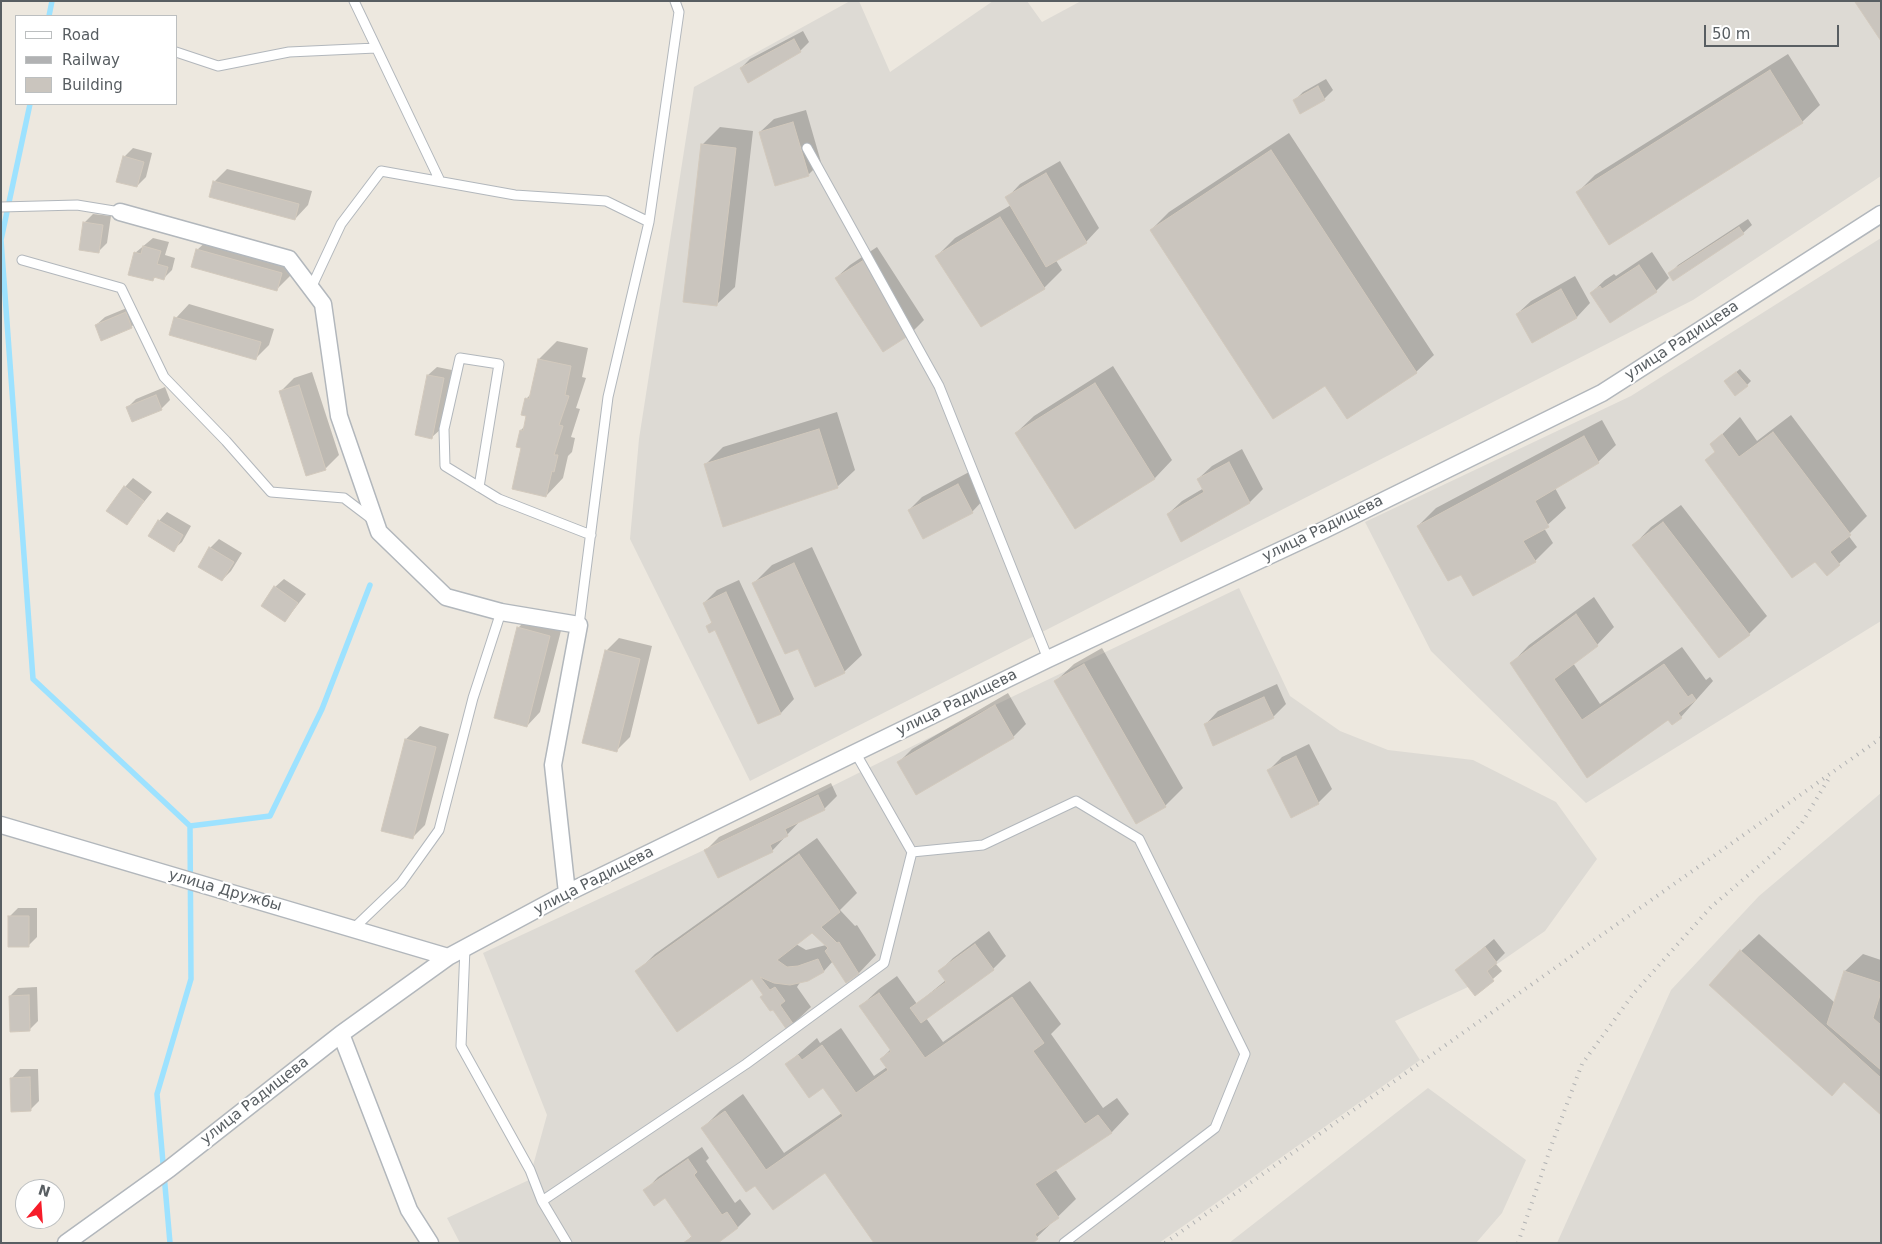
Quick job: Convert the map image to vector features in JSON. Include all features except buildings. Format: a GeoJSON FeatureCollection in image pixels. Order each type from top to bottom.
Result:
{"type":"FeatureCollection","features":[{"type":"Feature","properties":{"kind":"street"},"geometry":{"type":"LineString","coordinates":[[120,212],[289,258],[323,304],[339,416],[379,532],[446,597],[501,612],[579,625],[553,765],[567,893]]}},
{"type":"Feature","properties":{"kind":"street","name":"улица Радищева"},"geometry":{"type":"LineString","coordinates":[[66,1243],[169,1169],[340,1034],[448,957],[567,893],[1048,659],[1324,530],[1602,392],[1881,214]]}},
{"type":"Feature","properties":{"kind":"street","name":"улица Дружбы"},"geometry":{"type":"LineString","coordinates":[[1,825],[448,957]]}},
{"type":"Feature","properties":{"kind":"street"},"geometry":{"type":"LineString","coordinates":[[340,1034],[409,1210],[430,1243]]}},
{"type":"Feature","properties":{"kind":"lane"},"geometry":{"type":"LineString","coordinates":[[354,1],[440,181]]}},
{"type":"Feature","properties":{"kind":"lane"},"geometry":{"type":"LineString","coordinates":[[579,625],[608,397],[649,222],[679,12],[675,1]]}},
{"type":"Feature","properties":{"kind":"lane"},"geometry":{"type":"LineString","coordinates":[[178,53],[218,66],[289,52],[376,48]]}},
{"type":"Feature","properties":{"kind":"lane"},"geometry":{"type":"LineString","coordinates":[[807,148],[939,386],[1048,659]]}},
{"type":"Feature","properties":{"kind":"lane"},"geometry":{"type":"LineString","coordinates":[[311,288],[340,224],[381,171],[515,195],[606,201],[649,222]]}},
{"type":"Feature","properties":{"kind":"lane"},"geometry":{"type":"LineString","coordinates":[[1,208],[77,205],[120,212]]}},
{"type":"Feature","properties":{"kind":"lane"},"geometry":{"type":"LineString","coordinates":[[22,260],[122,288],[164,377],[226,441],[271,492],[344,498],[376,522]]}},
{"type":"Feature","properties":{"kind":"lane"},"geometry":{"type":"LineString","coordinates":[[480,487],[499,364],[460,358],[444,429],[445,466],[480,487],[499,498],[591,535]]}},
{"type":"Feature","properties":{"kind":"lane"},"geometry":{"type":"LineString","coordinates":[[353,929],[401,883],[439,830],[473,698],[501,612]]}},
{"type":"Feature","properties":{"kind":"lane"},"geometry":{"type":"LineString","coordinates":[[542,1201],[746,1064],[884,963],[912,852],[855,752]]}},
{"type":"Feature","properties":{"kind":"lane"},"geometry":{"type":"LineString","coordinates":[[912,852],[983,845],[1076,801],[1084,805],[1139,839],[1245,1054],[1215,1128],[1064,1243]]}},
{"type":"Feature","properties":{"kind":"lane"},"geometry":{"type":"LineString","coordinates":[[465,948],[461,1046],[530,1170],[542,1201],[567,1243]]}},
{"type":"Feature","properties":{"kind":"shaded area"},"geometry":{"type":"Polygon","coordinates":[[[850,1],[859,1],[890,72],[993,1],[1027,1],[1042,22],[1081,1],[1881,1],[1881,176],[1693,300],[750,781],[630,539],[639,439],[694,87],[850,1]]]}},
{"type":"Feature","properties":{"kind":"shaded area"},"geometry":{"type":"Polygon","coordinates":[[[1881,238],[1881,621],[1586,803],[1431,651],[1365,522],[1631,396],[1881,238]]]}},
{"type":"Feature","properties":{"kind":"shaded area"},"geometry":{"type":"Polygon","coordinates":[[[1239,588],[1290,696],[1340,731],[1388,750],[1473,760],[1556,802],[1597,859],[1545,931],[1487,971],[1494,981],[1475,996],[1468,987],[1395,1021],[1420,1060],[1159,1243],[460,1243],[447,1218],[529,1180],[547,1115],[483,953],[704,850],[995,705],[1239,588]]]}},
{"type":"Feature","properties":{"kind":"shaded area"},"geometry":{"type":"Polygon","coordinates":[[[1881,793],[1881,1243],[1557,1243],[1671,990],[1759,896],[1881,793]]]}},
{"type":"Feature","properties":{"kind":"shaded area"},"geometry":{"type":"Polygon","coordinates":[[[1428,1088],[1526,1160],[1502,1213],[1476,1243],[1229,1243],[1428,1088]]]}},
{"type":"Feature","properties":{"kind":"waterway"},"geometry":{"type":"LineString","coordinates":[[49,15],[52,1]]}},
{"type":"Feature","properties":{"kind":"waterway"},"geometry":{"type":"LineString","coordinates":[[30,105],[1,240],[33,679],[190,826],[191,979],[157,1094],[170,1243]]}},
{"type":"Feature","properties":{"kind":"waterway"},"geometry":{"type":"LineString","coordinates":[[190,826],[270,816],[322,709],[370,585]]}},
{"type":"Feature","properties":{"kind":"railway"},"geometry":{"type":"LineString","coordinates":[[1165,1243],[1881,738]]}},
{"type":"Feature","properties":{"kind":"railway"},"geometry":{"type":"LineString","coordinates":[[1518,1243],[1582,1064],[1634,993],[1711,907],[1779,849],[1802,823],[1831,775]]}}]}
